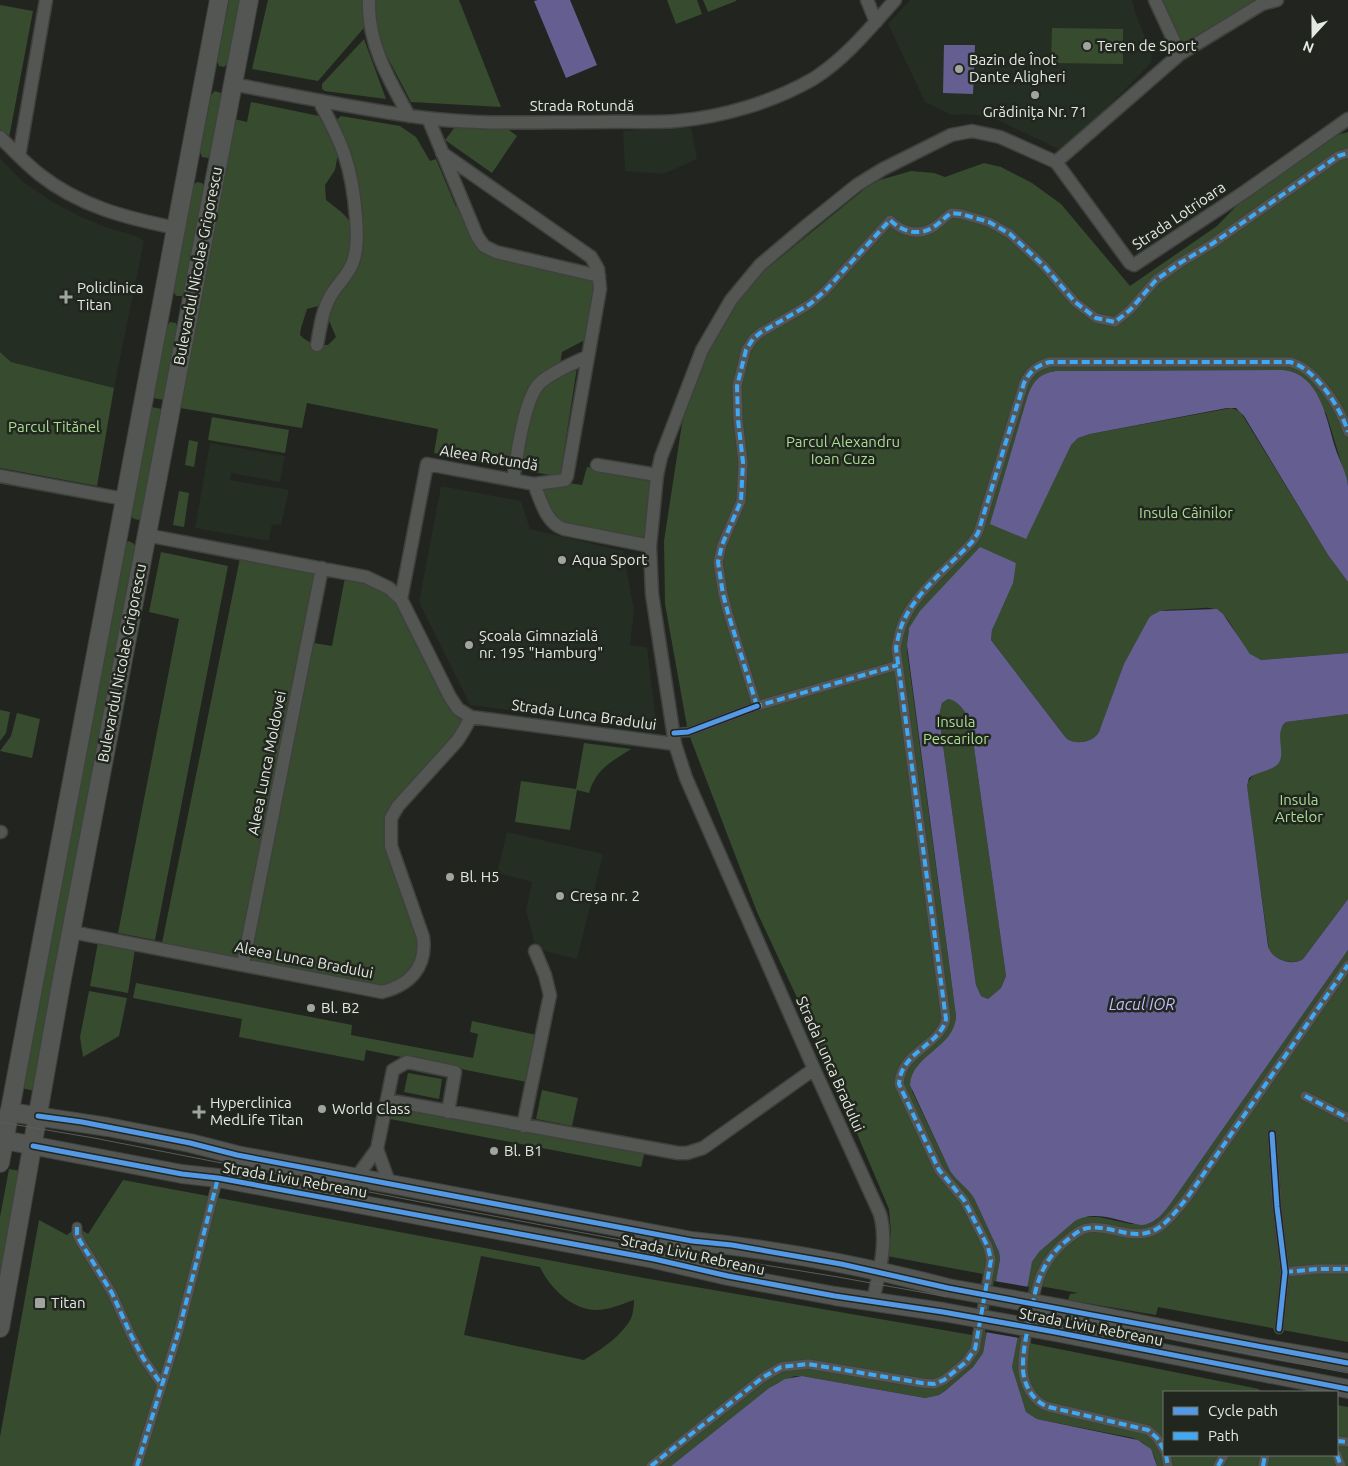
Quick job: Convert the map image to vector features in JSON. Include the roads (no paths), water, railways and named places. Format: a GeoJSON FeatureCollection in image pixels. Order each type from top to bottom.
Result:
{"type":"FeatureCollection","features":[{"type":"Feature","properties":{"kind":"main road","name":"Bulevardul Nicolae Grigorescu"},"geometry":{"type":"LineString","coordinates":[[0,1163],[219,0]]}},
{"type":"Feature","properties":{"kind":"main road","name":"Bulevardul Nicolae Grigorescu"},"geometry":{"type":"LineString","coordinates":[[0,1328],[146,536],[249,0]]}},
{"type":"Feature","properties":{"kind":"main road"},"geometry":{"type":"LineString","coordinates":[[204,78],[232,84]]}},
{"type":"Feature","properties":{"kind":"main road"},"geometry":{"type":"LineString","coordinates":[[186,170],[216,175]]}},
{"type":"Feature","properties":{"kind":"main road"},"geometry":{"type":"LineString","coordinates":[[161,306],[190,311]]}},
{"type":"Feature","properties":{"kind":"main road"},"geometry":{"type":"LineString","coordinates":[[118,530],[146,536]]}},
{"type":"Feature","properties":{"kind":"main road","name":"Strada Liviu Rebreanu"},"geometry":{"type":"LineString","coordinates":[[9,1112],[82,1122],[190,1143],[230,1154],[692,1241],[732,1245],[841,1264],[948,1288],[1348,1363]]}},
{"type":"Feature","properties":{"kind":"main road","name":"Strada Liviu Rebreanu"},"geometry":{"type":"LineString","coordinates":[[4,1140],[654,1259],[738,1278],[835,1296],[944,1312],[1056,1332],[1348,1389]]}},
{"type":"Feature","properties":{"kind":"street"},"geometry":{"type":"LineString","coordinates":[[19,156],[46,0]]}},
{"type":"Feature","properties":{"kind":"street"},"geometry":{"type":"LineString","coordinates":[[369,0],[369,22],[376,47],[409,116]]}},
{"type":"Feature","properties":{"kind":"street"},"geometry":{"type":"LineString","coordinates":[[867,0],[876,22]]}},
{"type":"Feature","properties":{"kind":"street","name":"Strada Rotundă"},"geometry":{"type":"LineString","coordinates":[[232,84],[319,101],[428,118],[511,122],[679,121],[725,112],[773,97],[816,77],[848,50],[895,0]]}},
{"type":"Feature","properties":{"kind":"street"},"geometry":{"type":"LineString","coordinates":[[1155,0],[1180,54]]}},
{"type":"Feature","properties":{"kind":"street"},"geometry":{"type":"LineString","coordinates":[[1056,162],[1180,54],[1261,2],[1278,0]]}},
{"type":"Feature","properties":{"kind":"street"},"geometry":{"type":"LineString","coordinates":[[316,345],[329,299],[350,270],[356,251],[357,239],[351,173],[338,136],[319,101]]}},
{"type":"Feature","properties":{"kind":"street"},"geometry":{"type":"LineString","coordinates":[[428,118],[477,236],[484,246],[496,252],[600,276]]}},
{"type":"Feature","properties":{"kind":"street","name":"Strada Lotrioara"},"geometry":{"type":"LineString","coordinates":[[674,738],[655,620],[650,567],[650,546],[657,475],[661,457],[702,350],[731,300],[760,266],[857,185],[883,169],[951,135],[972,131],[1000,137],[1056,162],[1130,263],[1134,265],[1246,191],[1348,119]]}},
{"type":"Feature","properties":{"kind":"street"},"geometry":{"type":"LineString","coordinates":[[0,137],[37,172],[60,189],[87,203],[128,218],[176,228]]}},
{"type":"Feature","properties":{"kind":"street"},"geometry":{"type":"LineString","coordinates":[[757,706],[725,604],[718,562],[722,544],[741,503],[743,462],[738,420],[737,386],[746,350],[753,339],[774,324],[810,304],[825,291],[890,220],[903,230],[920,232],[932,228],[951,213],[989,222],[1010,234],[1044,266],[1075,302],[1096,318],[1115,322],[1130,310],[1156,280],[1212,244],[1338,156],[1348,152]]}},
{"type":"Feature","properties":{"kind":"street"},"geometry":{"type":"LineString","coordinates":[[442,153],[586,253],[596,263],[600,276]]}},
{"type":"Feature","properties":{"kind":"street","name":"Aleea Rotundă"},"geometry":{"type":"LineString","coordinates":[[401,599],[427,464],[534,484],[565,480],[600,289],[600,276]]}},
{"type":"Feature","properties":{"kind":"street"},"geometry":{"type":"LineString","coordinates":[[513,480],[527,410],[535,389],[547,377],[588,356]]}},
{"type":"Feature","properties":{"kind":"street"},"geometry":{"type":"LineString","coordinates":[[651,1466],[762,1378],[781,1367],[808,1364],[934,1384],[944,1380],[966,1362],[975,1349],[990,1268],[988,1247],[964,1200],[939,1170],[899,1084],[899,1077],[905,1064],[942,1029],[946,1019],[896,648],[905,618],[911,608],[978,534],[1024,382],[1029,374],[1038,366],[1050,362],[1290,362],[1305,368],[1315,377],[1343,417],[1348,432]]}},
{"type":"Feature","properties":{"kind":"street"},"geometry":{"type":"LineString","coordinates":[[597,465],[657,475]]}},
{"type":"Feature","properties":{"kind":"street"},"geometry":{"type":"LineString","coordinates":[[0,476],[124,499]]}},
{"type":"Feature","properties":{"kind":"street"},"geometry":{"type":"LineString","coordinates":[[534,484],[548,518],[555,525],[564,529],[650,546]]}},
{"type":"Feature","properties":{"kind":"street"},"geometry":{"type":"LineString","coordinates":[[146,536],[366,577],[389,588],[401,599],[450,697],[458,709],[471,716]]}},
{"type":"Feature","properties":{"kind":"street","name":"Aleea Lunca Moldovei"},"geometry":{"type":"LineString","coordinates":[[243,964],[322,568]]}},
{"type":"Feature","properties":{"kind":"street"},"geometry":{"type":"LineString","coordinates":[[674,738],[757,706],[898,665]]}},
{"type":"Feature","properties":{"kind":"street","name":"Aleea Lunca Bradului"},"geometry":{"type":"LineString","coordinates":[[72,932],[382,992],[395,989],[406,982],[424,957],[423,937],[391,846],[390,818],[398,806],[457,741],[471,716]]}},
{"type":"Feature","properties":{"kind":"street","name":"Strada Lunca Bradului"},"geometry":{"type":"LineString","coordinates":[[471,716],[674,738],[690,787],[880,1214],[884,1240],[873,1301]]}},
{"type":"Feature","properties":{"kind":"street"},"geometry":{"type":"LineString","coordinates":[[523,1126],[550,995],[545,975],[535,951]]}},
{"type":"Feature","properties":{"kind":"street"},"geometry":{"type":"LineString","coordinates":[[1163,1449],[1153,1434],[1143,1428],[1049,1408],[1034,1399],[1026,1381],[1022,1365],[1038,1278],[1052,1255],[1082,1229],[1098,1228],[1140,1235],[1158,1229],[1168,1222],[1187,1198],[1348,965]]}},
{"type":"Feature","properties":{"kind":"street"},"geometry":{"type":"LineString","coordinates":[[356,1178],[377,1149],[386,1100],[394,1070],[407,1062],[455,1072],[448,1112]]}},
{"type":"Feature","properties":{"kind":"street"},"geometry":{"type":"LineString","coordinates":[[386,1100],[620,1144],[687,1153],[702,1148],[732,1129],[814,1069]]}},
{"type":"Feature","properties":{"kind":"street"},"geometry":{"type":"LineString","coordinates":[[1305,1096],[1348,1118]]}},
{"type":"Feature","properties":{"kind":"street"},"geometry":{"type":"LineString","coordinates":[[1272,1134],[1277,1207],[1285,1272],[1279,1329]]}},
{"type":"Feature","properties":{"kind":"street"},"geometry":{"type":"LineString","coordinates":[[377,1149],[390,1185]]}},
{"type":"Feature","properties":{"kind":"street"},"geometry":{"type":"LineString","coordinates":[[137,1466],[180,1330],[218,1178]]}},
{"type":"Feature","properties":{"kind":"street"},"geometry":{"type":"LineString","coordinates":[[77,1227],[80,1241],[112,1293],[139,1350],[162,1385]]}},
{"type":"Feature","properties":{"kind":"street"},"geometry":{"type":"LineString","coordinates":[[1285,1272],[1348,1269]]}},
{"type":"Feature","properties":{"kind":"water"},"geometry":{"type":"Polygon","coordinates":[[[570,0],[597,65],[566,78],[534,1],[570,0]]]}},
{"type":"Feature","properties":{"kind":"water","name":"Bazin de Înot Dante Aligheri"},"geometry":{"type":"Polygon","coordinates":[[[944,45],[975,45],[973,94],[943,93],[944,45]]]}},
{"type":"Feature","properties":{"kind":"water"},"geometry":{"type":"Polygon","coordinates":[[[1283,370],[1295,373],[1305,380],[1320,399],[1346,476],[1348,486],[1348,582],[1328,555],[1244,416],[1236,408],[1227,408],[1090,434],[1078,438],[1071,445],[1026,539],[990,524],[1028,395],[1032,386],[1041,376],[1056,371],[1283,370]]]}},
{"type":"Feature","properties":{"kind":"water","name":"Lacul IOR"},"geometry":{"type":"Polygon","coordinates":[[[980,547],[1016,563],[1013,583],[992,630],[991,640],[1066,738],[1075,742],[1089,740],[1099,732],[1124,664],[1149,618],[1160,611],[1217,609],[1223,614],[1250,654],[1261,660],[1348,653],[1348,714],[1286,722],[1282,727],[1280,737],[1281,754],[1278,764],[1249,778],[1247,786],[1270,951],[1277,958],[1287,962],[1303,959],[1348,899],[1348,950],[1171,1203],[1159,1217],[1151,1223],[1141,1225],[1108,1217],[1091,1216],[1082,1218],[1075,1221],[1039,1252],[1032,1262],[1012,1367],[1026,1412],[1037,1419],[1138,1440],[1151,1449],[1157,1466],[671,1466],[769,1388],[785,1379],[802,1376],[925,1398],[939,1395],[945,1391],[973,1367],[983,1353],[1000,1259],[999,1252],[974,1198],[950,1171],[910,1085],[913,1074],[918,1066],[949,1036],[954,1027],[956,1016],[907,645],[909,628],[920,611],[980,547]],[[948,699],[942,703],[939,716],[976,985],[981,996],[988,999],[1001,988],[1006,976],[971,726],[963,709],[948,699]]]}},
{"type":"Feature","properties":{"kind":"tram line"},"geometry":{"type":"LineString","coordinates":[[0,1122],[94,1138],[685,1252],[838,1277],[1058,1317],[1348,1373]]}},
{"type":"Feature","properties":{"kind":"place","name":"Teren de Sport"},"geometry":{"type":"Point","coordinates":[1087,46]}},
{"type":"Feature","properties":{"kind":"place","name":"Bazin de Înot Dante Aligheri"},"geometry":{"type":"Point","coordinates":[959,69]}},
{"type":"Feature","properties":{"kind":"place","name":"Grădinița Nr. 71"},"geometry":{"type":"Point","coordinates":[1035,95]}},
{"type":"Feature","properties":{"kind":"place","name":"Policlinica Titan"},"geometry":{"type":"Point","coordinates":[66,297]}},
{"type":"Feature","properties":{"kind":"place","name":"Aqua Sport"},"geometry":{"type":"Point","coordinates":[562,560]}},
{"type":"Feature","properties":{"kind":"place","name":"Școala Gimnazială nr. 195 \"Hamburg\""},"geometry":{"type":"Point","coordinates":[469,645]}},
{"type":"Feature","properties":{"kind":"place","name":"Bl. H5"},"geometry":{"type":"Point","coordinates":[450,877]}},
{"type":"Feature","properties":{"kind":"place","name":"Creșa nr. 2"},"geometry":{"type":"Point","coordinates":[560,896]}},
{"type":"Feature","properties":{"kind":"place","name":"Bl. B2"},"geometry":{"type":"Point","coordinates":[311,1008]}},
{"type":"Feature","properties":{"kind":"place","name":"World Class"},"geometry":{"type":"Point","coordinates":[322,1109]}},
{"type":"Feature","properties":{"kind":"place","name":"Hyperclinica MedLife Titan"},"geometry":{"type":"Point","coordinates":[199,1112]}},
{"type":"Feature","properties":{"kind":"place","name":"Bl. B1"},"geometry":{"type":"Point","coordinates":[494,1151]}},
{"type":"Feature","properties":{"kind":"place","name":"Titan"},"geometry":{"type":"Point","coordinates":[40,1303]}},
{"type":"Feature","properties":{"kind":"park label","name":"Parcul Titănel"},"geometry":{"type":"Point","coordinates":[54,427]}},
{"type":"Feature","properties":{"kind":"park label","name":"Parcul Alexandru Ioan Cuza"},"geometry":{"type":"Point","coordinates":[843,450]}},
{"type":"Feature","properties":{"kind":"park label","name":"Insula Câinilor"},"geometry":{"type":"Point","coordinates":[1186,513]}},
{"type":"Feature","properties":{"kind":"park label","name":"Insula Pescarilor"},"geometry":{"type":"Point","coordinates":[956,730]}},
{"type":"Feature","properties":{"kind":"park label","name":"Insula Artelor"},"geometry":{"type":"Point","coordinates":[1299,808]}}]}
